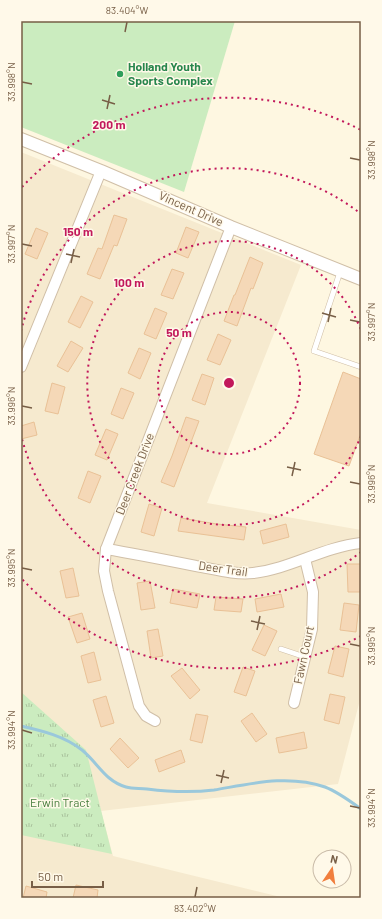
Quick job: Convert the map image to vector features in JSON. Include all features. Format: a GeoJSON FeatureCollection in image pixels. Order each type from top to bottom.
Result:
{"type":"FeatureCollection","features":[{"type":"Feature","properties":{"kind":"street","name":"Vincent Drive"},"geometry":{"type":"LineString","coordinates":[[21,139],[101,171],[230,227],[361,279]]}},
{"type":"Feature","properties":{"kind":"street"},"geometry":{"type":"LineString","coordinates":[[21,367],[101,171]]}},
{"type":"Feature","properties":{"kind":"street","name":"Deer Creek Drive"},"geometry":{"type":"LineString","coordinates":[[155,721],[146,716],[139,706],[108,591],[104,571],[106,549],[230,227]]}},
{"type":"Feature","properties":{"kind":"street","name":"Deer Trail"},"geometry":{"type":"LineString","coordinates":[[106,549],[230,572],[251,574],[269,571],[329,550],[361,543]]}},
{"type":"Feature","properties":{"kind":"street","name":"Fawn Court"},"geometry":{"type":"LineString","coordinates":[[294,703],[312,629],[313,592],[305,559]]}},
{"type":"Feature","properties":{"kind":"lane"},"geometry":{"type":"LineString","coordinates":[[341,271],[314,351],[361,367]]}},
{"type":"Feature","properties":{"kind":"lane"},"geometry":{"type":"LineString","coordinates":[[281,649],[305,656]]}},
{"type":"Feature","properties":{"kind":"shaded area"},"geometry":{"type":"Polygon","coordinates":[[[21,152],[301,265],[207,503],[361,530],[361,696],[338,784],[101,811],[113,856],[285,898],[21,898],[21,152]]]}},
{"type":"Feature","properties":{"kind":"green space","name":"Holland Youth Sports Complex"},"geometry":{"type":"Polygon","coordinates":[[[21,21],[235,21],[184,192],[21,127],[21,21]]]}},
{"type":"Feature","properties":{"kind":"green space","name":"Erwin Tract"},"geometry":{"type":"Polygon","coordinates":[[[21,692],[86,750],[112,854],[21,835],[21,692]]]}},
{"type":"Feature","properties":{"kind":"building"},"geometry":{"type":"Polygon","coordinates":[[[114,215],[127,219],[117,246],[114,245],[100,279],[87,274],[98,248],[102,249],[114,215]]]}},
{"type":"Feature","properties":{"kind":"building"},"geometry":{"type":"Polygon","coordinates":[[[186,227],[199,232],[188,258],[176,253],[186,227]]]}},
{"type":"Feature","properties":{"kind":"building"},"geometry":{"type":"Polygon","coordinates":[[[36,228],[48,233],[37,259],[25,254],[36,228]]]}},
{"type":"Feature","properties":{"kind":"building"},"geometry":{"type":"Polygon","coordinates":[[[250,257],[263,263],[253,289],[251,288],[237,326],[224,321],[250,257]]]}},
{"type":"Feature","properties":{"kind":"building"},"geometry":{"type":"Polygon","coordinates":[[[172,269],[184,273],[173,299],[161,295],[172,269]]]}},
{"type":"Feature","properties":{"kind":"building"},"geometry":{"type":"Polygon","coordinates":[[[81,296],[93,302],[80,328],[68,322],[81,296]]]}},
{"type":"Feature","properties":{"kind":"building"},"geometry":{"type":"Polygon","coordinates":[[[155,308],[167,313],[156,339],[144,334],[155,308]]]}},
{"type":"Feature","properties":{"kind":"building"},"geometry":{"type":"Polygon","coordinates":[[[218,334],[231,340],[220,365],[207,360],[218,334]]]}},
{"type":"Feature","properties":{"kind":"building"},"geometry":{"type":"Polygon","coordinates":[[[71,341],[83,348],[68,372],[57,366],[71,341]]]}},
{"type":"Feature","properties":{"kind":"building"},"geometry":{"type":"Polygon","coordinates":[[[139,348],[151,353],[140,379],[128,373],[139,348]]]}},
{"type":"Feature","properties":{"kind":"building"},"geometry":{"type":"Polygon","coordinates":[[[343,372],[361,379],[361,433],[349,466],[314,454],[343,372]]]}},
{"type":"Feature","properties":{"kind":"building"},"geometry":{"type":"Polygon","coordinates":[[[202,374],[214,378],[205,405],[192,400],[202,374]]]}},
{"type":"Feature","properties":{"kind":"building"},"geometry":{"type":"Polygon","coordinates":[[[52,383],[65,387],[58,414],[45,411],[52,383]]]}},
{"type":"Feature","properties":{"kind":"building"},"geometry":{"type":"Polygon","coordinates":[[[121,388],[134,393],[123,419],[111,414],[121,388]]]}},
{"type":"Feature","properties":{"kind":"building"},"geometry":{"type":"Polygon","coordinates":[[[186,417],[199,421],[174,487],[161,482],[186,417]]]}},
{"type":"Feature","properties":{"kind":"building"},"geometry":{"type":"Polygon","coordinates":[[[34,422],[37,435],[21,439],[21,426],[34,422]]]}},
{"type":"Feature","properties":{"kind":"building"},"geometry":{"type":"Polygon","coordinates":[[[106,429],[118,434],[107,460],[95,455],[106,429]]]}},
{"type":"Feature","properties":{"kind":"building"},"geometry":{"type":"Polygon","coordinates":[[[88,471],[101,476],[90,503],[78,498],[88,471]]]}},
{"type":"Feature","properties":{"kind":"building"},"geometry":{"type":"Polygon","coordinates":[[[149,504],[162,508],[154,536],[141,532],[149,504]]]}},
{"type":"Feature","properties":{"kind":"building"},"geometry":{"type":"Polygon","coordinates":[[[181,518],[246,527],[244,540],[178,531],[181,518]]]}},
{"type":"Feature","properties":{"kind":"building"},"geometry":{"type":"Polygon","coordinates":[[[286,524],[289,537],[263,544],[260,531],[286,524]]]}},
{"type":"Feature","properties":{"kind":"building"},"geometry":{"type":"Polygon","coordinates":[[[347,564],[361,564],[361,592],[348,592],[347,564]]]}},
{"type":"Feature","properties":{"kind":"building"},"geometry":{"type":"Polygon","coordinates":[[[73,568],[79,596],[66,598],[60,571],[73,568]]]}},
{"type":"Feature","properties":{"kind":"building"},"geometry":{"type":"Polygon","coordinates":[[[150,581],[155,608],[141,610],[137,583],[150,581]]]}},
{"type":"Feature","properties":{"kind":"building"},"geometry":{"type":"Polygon","coordinates":[[[173,589],[200,594],[197,608],[170,603],[173,589]]]}},
{"type":"Feature","properties":{"kind":"building"},"geometry":{"type":"Polygon","coordinates":[[[281,594],[284,607],[257,612],[255,599],[281,594]]]}},
{"type":"Feature","properties":{"kind":"building"},"geometry":{"type":"Polygon","coordinates":[[[216,597],[243,599],[241,612],[214,610],[216,597]]]}},
{"type":"Feature","properties":{"kind":"building"},"geometry":{"type":"Polygon","coordinates":[[[344,603],[359,605],[356,632],[340,630],[344,603]]]}},
{"type":"Feature","properties":{"kind":"building"},"geometry":{"type":"Polygon","coordinates":[[[82,613],[90,639],[77,643],[68,617],[82,613]]]}},
{"type":"Feature","properties":{"kind":"building"},"geometry":{"type":"Polygon","coordinates":[[[264,625],[277,631],[265,656],[252,650],[264,625]]]}},
{"type":"Feature","properties":{"kind":"building"},"geometry":{"type":"Polygon","coordinates":[[[158,629],[163,656],[151,658],[147,631],[158,629]]]}},
{"type":"Feature","properties":{"kind":"building"},"geometry":{"type":"Polygon","coordinates":[[[335,646],[349,649],[343,677],[328,673],[335,646]]]}},
{"type":"Feature","properties":{"kind":"building"},"geometry":{"type":"Polygon","coordinates":[[[94,652],[101,680],[88,683],[81,656],[94,652]]]}},
{"type":"Feature","properties":{"kind":"building"},"geometry":{"type":"Polygon","coordinates":[[[243,667],[255,671],[246,696],[234,692],[243,667]]]}},
{"type":"Feature","properties":{"kind":"building"},"geometry":{"type":"Polygon","coordinates":[[[182,668],[200,690],[190,699],[171,676],[182,668]]]}},
{"type":"Feature","properties":{"kind":"building"},"geometry":{"type":"Polygon","coordinates":[[[330,694],[345,697],[339,724],[324,720],[330,694]]]}},
{"type":"Feature","properties":{"kind":"building"},"geometry":{"type":"Polygon","coordinates":[[[106,696],[114,723],[101,727],[93,700],[106,696]]]}},
{"type":"Feature","properties":{"kind":"building"},"geometry":{"type":"Polygon","coordinates":[[[252,713],[267,734],[256,742],[241,721],[252,713]]]}},
{"type":"Feature","properties":{"kind":"building"},"geometry":{"type":"Polygon","coordinates":[[[196,714],[208,716],[202,743],[190,740],[196,714]]]}},
{"type":"Feature","properties":{"kind":"building"},"geometry":{"type":"Polygon","coordinates":[[[304,732],[307,748],[279,753],[276,738],[304,732]]]}},
{"type":"Feature","properties":{"kind":"building"},"geometry":{"type":"Polygon","coordinates":[[[120,738],[139,758],[128,768],[110,749],[120,738]]]}},
{"type":"Feature","properties":{"kind":"building"},"geometry":{"type":"Polygon","coordinates":[[[181,750],[185,762],[159,772],[155,760],[181,750]]]}},
{"type":"Feature","properties":{"kind":"building"},"geometry":{"type":"Polygon","coordinates":[[[76,885],[98,890],[97,898],[73,898],[76,885]]]}},
{"type":"Feature","properties":{"kind":"building"},"geometry":{"type":"Polygon","coordinates":[[[26,886],[47,892],[46,898],[23,898],[26,886]]]}},
{"type":"Feature","properties":{"kind":"waterway"},"geometry":{"type":"LineString","coordinates":[[21,726],[53,735],[75,745],[88,755],[113,781],[126,787],[197,792],[269,781],[297,781],[311,783],[330,789],[361,809]]}},
{"type":"Feature","properties":{"kind":"place","name":"Holland Youth Sports Complex"},"geometry":{"type":"Point","coordinates":[120,74]}}]}
